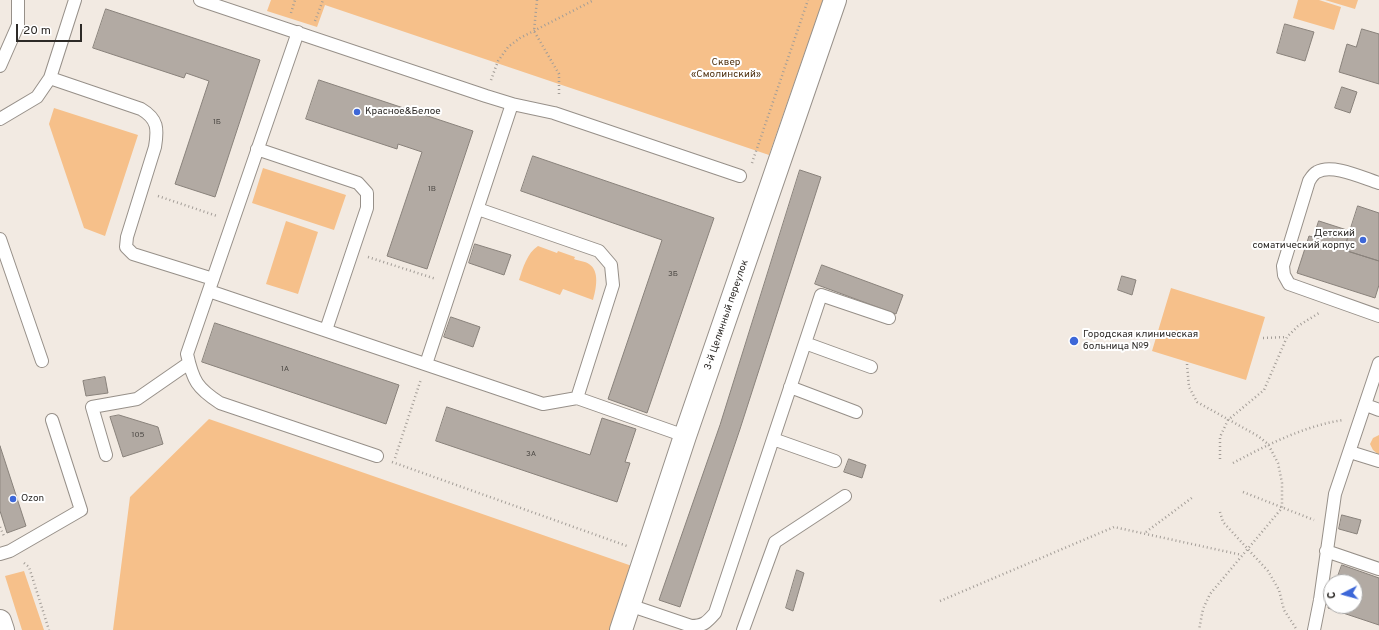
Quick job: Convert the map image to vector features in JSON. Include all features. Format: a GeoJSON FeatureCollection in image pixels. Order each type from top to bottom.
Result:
{"type":"FeatureCollection","features":[{"type":"Feature","properties":{"kind":"street","name":"3-й Целинный переулок"},"geometry":{"type":"LineString","coordinates":[[621,630],[685,436],[835,0]]}},
{"type":"Feature","properties":{"kind":"street"},"geometry":{"type":"LineString","coordinates":[[0,621],[3,630]]}},
{"type":"Feature","properties":{"kind":"lane"},"geometry":{"type":"LineString","coordinates":[[0,66],[18,25],[18,0]]}},
{"type":"Feature","properties":{"kind":"lane"},"geometry":{"type":"LineString","coordinates":[[0,119],[37,97],[50,78],[75,0]]}},
{"type":"Feature","properties":{"kind":"lane"},"geometry":{"type":"LineString","coordinates":[[200,0],[486,96],[512,104],[554,113],[740,176]]}},
{"type":"Feature","properties":{"kind":"lane"},"geometry":{"type":"LineString","coordinates":[[298,32],[187,354],[192,374],[203,393],[220,403],[377,456]]}},
{"type":"Feature","properties":{"kind":"lane"},"geometry":{"type":"LineString","coordinates":[[50,78],[142,109],[150,114],[155,122],[157,133],[155,147],[127,238],[126,247],[133,254],[213,279]]}},
{"type":"Feature","properties":{"kind":"lane"},"geometry":{"type":"LineString","coordinates":[[426,364],[512,104]]}},
{"type":"Feature","properties":{"kind":"lane"},"geometry":{"type":"LineString","coordinates":[[258,149],[358,183],[367,193],[367,208],[326,330]]}},
{"type":"Feature","properties":{"kind":"lane"},"geometry":{"type":"LineString","coordinates":[[1379,183],[1335,169],[1324,168],[1315,172],[1309,182],[1283,266],[1284,275],[1289,284],[1379,316]]}},
{"type":"Feature","properties":{"kind":"lane"},"geometry":{"type":"LineString","coordinates":[[478,209],[599,251],[611,265],[613,285],[576,398]]}},
{"type":"Feature","properties":{"kind":"lane"},"geometry":{"type":"LineString","coordinates":[[0,239],[42,361]]}},
{"type":"Feature","properties":{"kind":"lane"},"geometry":{"type":"LineString","coordinates":[[209,291],[543,404],[576,398],[685,436]]}},
{"type":"Feature","properties":{"kind":"lane"},"geometry":{"type":"LineString","coordinates":[[629,605],[691,626],[701,626],[707,623],[715,613],[821,295],[889,318]]}},
{"type":"Feature","properties":{"kind":"lane"},"geometry":{"type":"LineString","coordinates":[[805,343],[871,367]]}},
{"type":"Feature","properties":{"kind":"lane"},"geometry":{"type":"LineString","coordinates":[[1314,630],[1320,600],[1329,526],[1335,494],[1379,363]]}},
{"type":"Feature","properties":{"kind":"lane"},"geometry":{"type":"LineString","coordinates":[[106,456],[92,407],[137,398],[189,364]]}},
{"type":"Feature","properties":{"kind":"lane"},"geometry":{"type":"LineString","coordinates":[[790,387],[856,412]]}},
{"type":"Feature","properties":{"kind":"lane"},"geometry":{"type":"LineString","coordinates":[[1366,405],[1379,410]]}},
{"type":"Feature","properties":{"kind":"lane"},"geometry":{"type":"LineString","coordinates":[[5,552],[81,510],[52,420]]}},
{"type":"Feature","properties":{"kind":"lane"},"geometry":{"type":"LineString","coordinates":[[773,439],[836,461]]}},
{"type":"Feature","properties":{"kind":"lane"},"geometry":{"type":"LineString","coordinates":[[1350,452],[1379,461]]}},
{"type":"Feature","properties":{"kind":"lane"},"geometry":{"type":"LineString","coordinates":[[743,630],[775,542],[845,496]]}},
{"type":"Feature","properties":{"kind":"lane"},"geometry":{"type":"LineString","coordinates":[[1326,551],[1379,568]]}},
{"type":"Feature","properties":{"kind":"path"},"geometry":{"type":"LineString","coordinates":[[310,36],[323,0]]}},
{"type":"Feature","properties":{"kind":"path"},"geometry":{"type":"LineString","coordinates":[[537,0],[534,31],[559,74],[561,89],[554,113]]}},
{"type":"Feature","properties":{"kind":"path"},"geometry":{"type":"LineString","coordinates":[[486,96],[498,61],[508,47],[520,38],[594,0]]}},
{"type":"Feature","properties":{"kind":"path"},"geometry":{"type":"LineString","coordinates":[[142,190],[233,221]]}},
{"type":"Feature","properties":{"kind":"path"},"geometry":{"type":"LineString","coordinates":[[352,252],[453,285]]}},
{"type":"Feature","properties":{"kind":"path"},"geometry":{"type":"LineString","coordinates":[[1220,458],[1220,437],[1228,420],[1264,390],[1287,337],[1298,326],[1338,302]]}},
{"type":"Feature","properties":{"kind":"path"},"geometry":{"type":"LineString","coordinates":[[1263,338],[1287,337]]}},
{"type":"Feature","properties":{"kind":"path"},"geometry":{"type":"LineString","coordinates":[[393,462],[426,364]]}},
{"type":"Feature","properties":{"kind":"path"},"geometry":{"type":"LineString","coordinates":[[1187,364],[1189,386],[1197,402],[1258,436],[1268,444],[1278,463],[1282,483],[1282,508],[1210,594],[1203,609],[1199,630]]}},
{"type":"Feature","properties":{"kind":"path"},"geometry":{"type":"LineString","coordinates":[[1233,463],[1268,444],[1302,431],[1337,421],[1361,418]]}},
{"type":"Feature","properties":{"kind":"path"},"geometry":{"type":"LineString","coordinates":[[377,456],[646,553]]}},
{"type":"Feature","properties":{"kind":"path"},"geometry":{"type":"LineString","coordinates":[[1244,492],[1329,526]]}},
{"type":"Feature","properties":{"kind":"path"},"geometry":{"type":"LineString","coordinates":[[1146,533],[1193,497]]}},
{"type":"Feature","properties":{"kind":"path"},"geometry":{"type":"LineString","coordinates":[[1220,512],[1223,522],[1268,571],[1279,590],[1284,610],[1297,630]]}},
{"type":"Feature","properties":{"kind":"path"},"geometry":{"type":"LineString","coordinates":[[940,601],[1114,526],[1242,555]]}},
{"type":"Feature","properties":{"kind":"path"},"geometry":{"type":"LineString","coordinates":[[0,527],[5,552],[29,567],[49,630]]}},
{"type":"Feature","properties":{"kind":"green space","name":"Сквер «Смолинский»"},"geometry":{"type":"Polygon","coordinates":[[[271,0],[823,0],[769,155],[325,5],[317,27],[267,11],[271,0]]]}},
{"type":"Feature","properties":{"kind":"green space"},"geometry":{"type":"Polygon","coordinates":[[[1298,0],[1319,0],[1341,7],[1334,30],[1293,18],[1298,0]]]}},
{"type":"Feature","properties":{"kind":"green space"},"geometry":{"type":"Polygon","coordinates":[[[1325,0],[1358,0],[1355,9],[1325,0]]]}},
{"type":"Feature","properties":{"kind":"green space"},"geometry":{"type":"Polygon","coordinates":[[[54,108],[138,135],[105,236],[84,228],[49,124],[54,108]]]}},
{"type":"Feature","properties":{"kind":"green space"},"geometry":{"type":"Polygon","coordinates":[[[263,168],[346,195],[334,230],[252,203],[263,168]]]}},
{"type":"Feature","properties":{"kind":"green space"},"geometry":{"type":"Polygon","coordinates":[[[286,221],[318,232],[298,294],[266,284],[286,221]]]}},
{"type":"Feature","properties":{"kind":"green space"},"geometry":{"type":"Polygon","coordinates":[[[538,246],[557,253],[558,251],[575,257],[574,259],[589,264],[595,271],[596,276],[593,300],[563,289],[560,295],[519,280],[528,257],[538,246]]]}},
{"type":"Feature","properties":{"kind":"green space"},"geometry":{"type":"Polygon","coordinates":[[[1171,288],[1265,317],[1246,380],[1152,351],[1171,288]]]}},
{"type":"Feature","properties":{"kind":"green space"},"geometry":{"type":"Polygon","coordinates":[[[209,419],[632,566],[609,630],[113,630],[130,497],[209,419]]]}},
{"type":"Feature","properties":{"kind":"green space"},"geometry":{"type":"Polygon","coordinates":[[[1379,435],[1379,455],[1373,450],[1370,444],[1373,438],[1379,435]]]}},
{"type":"Feature","properties":{"kind":"green space"},"geometry":{"type":"Polygon","coordinates":[[[24,571],[44,630],[22,630],[5,576],[24,571]]]}},
{"type":"Feature","properties":{"kind":"building"},"geometry":{"type":"Polygon","coordinates":[[[106,9],[260,60],[215,197],[175,184],[209,81],[186,73],[184,78],[93,48],[106,9]]]}},
{"type":"Feature","properties":{"kind":"building"},"geometry":{"type":"Polygon","coordinates":[[[1285,24],[1314,32],[1305,61],[1277,53],[1285,24]]]}},
{"type":"Feature","properties":{"kind":"building"},"geometry":{"type":"Polygon","coordinates":[[[1362,29],[1379,34],[1379,84],[1339,72],[1347,44],[1356,47],[1362,29]]]}},
{"type":"Feature","properties":{"kind":"building"},"geometry":{"type":"Polygon","coordinates":[[[319,80],[473,131],[427,269],[387,256],[422,152],[398,144],[397,149],[306,119],[319,80]]]}},
{"type":"Feature","properties":{"kind":"building"},"geometry":{"type":"Polygon","coordinates":[[[1342,87],[1357,92],[1350,113],[1335,108],[1342,87]]]}},
{"type":"Feature","properties":{"kind":"building"},"geometry":{"type":"Polygon","coordinates":[[[533,156],[714,218],[647,413],[608,399],[662,240],[521,191],[533,156]]]}},
{"type":"Feature","properties":{"kind":"building"},"geometry":{"type":"Polygon","coordinates":[[[800,170],[821,177],[740,429],[680,607],[659,600],[720,425],[800,170]]]}},
{"type":"Feature","properties":{"kind":"building","name":"Детский соматический корпус"},"geometry":{"type":"Polygon","coordinates":[[[1358,206],[1379,213],[1379,261],[1344,250],[1358,206]]]}},
{"type":"Feature","properties":{"kind":"building"},"geometry":{"type":"Polygon","coordinates":[[[1319,221],[1350,231],[1344,250],[1379,261],[1379,285],[1375,298],[1297,273],[1309,236],[1313,237],[1319,221]]]}},
{"type":"Feature","properties":{"kind":"building"},"geometry":{"type":"Polygon","coordinates":[[[475,244],[511,255],[504,275],[469,263],[475,244]]]}},
{"type":"Feature","properties":{"kind":"building"},"geometry":{"type":"Polygon","coordinates":[[[822,265],[903,295],[896,314],[815,284],[822,265]]]}},
{"type":"Feature","properties":{"kind":"building"},"geometry":{"type":"Polygon","coordinates":[[[1122,276],[1136,280],[1132,295],[1118,290],[1122,276]]]}},
{"type":"Feature","properties":{"kind":"building"},"geometry":{"type":"Polygon","coordinates":[[[451,317],[480,327],[473,347],[444,337],[451,317]]]}},
{"type":"Feature","properties":{"kind":"building"},"geometry":{"type":"Polygon","coordinates":[[[215,323],[399,385],[386,424],[202,362],[215,323]]]}},
{"type":"Feature","properties":{"kind":"building"},"geometry":{"type":"Polygon","coordinates":[[[105,377],[108,393],[86,396],[83,381],[105,377]]]}},
{"type":"Feature","properties":{"kind":"building"},"geometry":{"type":"Polygon","coordinates":[[[447,407],[590,455],[602,418],[636,429],[625,462],[630,463],[617,502],[436,441],[447,407]]]}},
{"type":"Feature","properties":{"kind":"building"},"geometry":{"type":"Polygon","coordinates":[[[119,415],[158,427],[163,444],[123,457],[110,417],[119,415]]]}},
{"type":"Feature","properties":{"kind":"building"},"geometry":{"type":"Polygon","coordinates":[[[0,446],[26,526],[7,533],[0,511],[0,446]]]}},
{"type":"Feature","properties":{"kind":"building"},"geometry":{"type":"Polygon","coordinates":[[[849,459],[866,465],[862,478],[844,472],[849,459]]]}},
{"type":"Feature","properties":{"kind":"building"},"geometry":{"type":"Polygon","coordinates":[[[1342,515],[1361,520],[1357,534],[1339,529],[1342,515]]]}},
{"type":"Feature","properties":{"kind":"building"},"geometry":{"type":"Polygon","coordinates":[[[1342,565],[1379,578],[1379,625],[1346,614],[1363,614],[1363,574],[1339,574],[1342,565]]]}},
{"type":"Feature","properties":{"kind":"building"},"geometry":{"type":"Polygon","coordinates":[[[797,570],[804,573],[793,611],[786,608],[797,570]]]}},
{"type":"Feature","properties":{"kind":"place","name":"Красное&Белое"},"geometry":{"type":"Point","coordinates":[357,112]}},
{"type":"Feature","properties":{"kind":"place","name":"Детский соматический корпус"},"geometry":{"type":"Point","coordinates":[1363,240]}},
{"type":"Feature","properties":{"kind":"place","name":"Городская клиническая больница №9"},"geometry":{"type":"Point","coordinates":[1074,341]}},
{"type":"Feature","properties":{"kind":"place","name":"Ozon"},"geometry":{"type":"Point","coordinates":[13,499]}}]}
